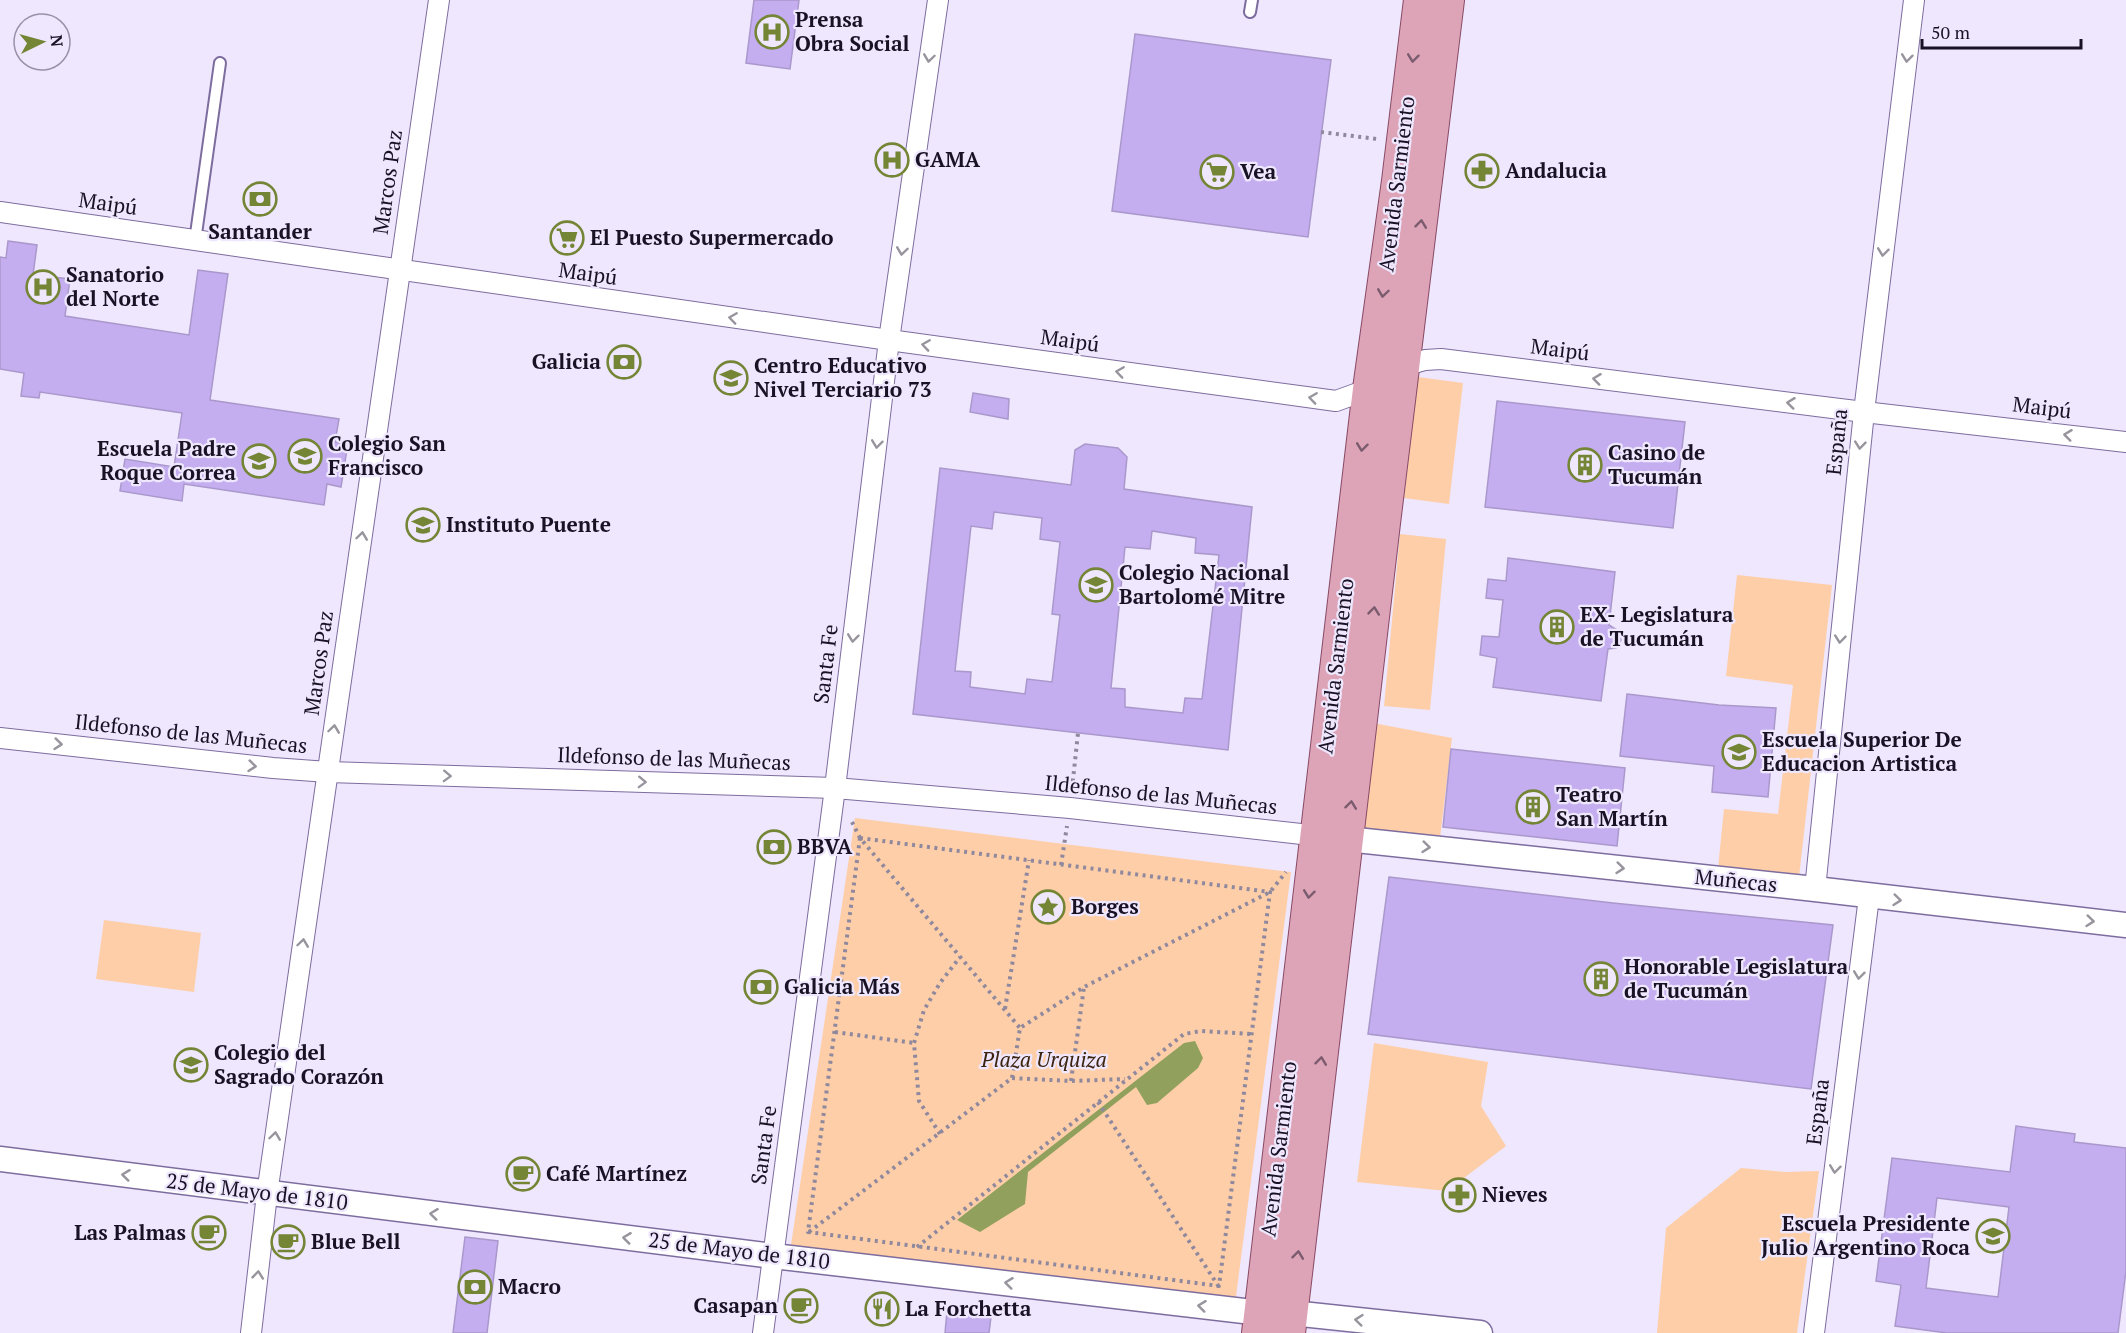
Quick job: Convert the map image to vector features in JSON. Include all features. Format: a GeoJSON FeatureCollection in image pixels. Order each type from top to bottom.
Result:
{"type":"FeatureCollection","features":[{"type":"Feature","properties":{"kind":"main road","name":"Avenida Sarmiento"},"geometry":{"type":"LineString","coordinates":[[1259,1323],[1369,389],[1420,0]]}},
{"type":"Feature","properties":{"kind":"main road","name":"Avenida Sarmiento"},"geometry":{"type":"LineString","coordinates":[[1290,1323],[1448,0]]}},
{"type":"Feature","properties":{"kind":"street","name":"Marcos Paz"},"geometry":{"type":"LineString","coordinates":[[251,1333],[267,1194],[439,0]]}},
{"type":"Feature","properties":{"kind":"street","name":"Santa Fe"},"geometry":{"type":"LineString","coordinates":[[763,1333],[835,788],[889,340],[938,0]]}},
{"type":"Feature","properties":{"kind":"street","name":"España"},"geometry":{"type":"LineString","coordinates":[[1815,889],[1864,412],[1914,0]]}},
{"type":"Feature","properties":{"kind":"street","name":"Maipú"},"geometry":{"type":"LineString","coordinates":[[0,212],[399,271],[1336,401],[1369,389],[1404,366],[1425,360],[1441,359],[2126,442]]}},
{"type":"Feature","properties":{"kind":"street","name":"Ildefonso de las Muñecas"},"geometry":{"type":"LineString","coordinates":[[0,738],[328,772],[835,788],[1070,808],[1347,839]]}},
{"type":"Feature","properties":{"kind":"street","name":"Muñecas"},"geometry":{"type":"LineString","coordinates":[[1347,839],[2126,925]]}},
{"type":"Feature","properties":{"kind":"street","name":"España"},"geometry":{"type":"LineString","coordinates":[[1814,1333],[1869,897]]}},
{"type":"Feature","properties":{"kind":"street","name":"25 de Mayo de 1810"},"geometry":{"type":"LineString","coordinates":[[0,1159],[773,1256],[1259,1323],[1480,1333]]}},
{"type":"Feature","properties":{"kind":"lane"},"geometry":{"type":"LineString","coordinates":[[195,241],[220,63]]}},
{"type":"Feature","properties":{"kind":"path"},"geometry":{"type":"LineString","coordinates":[[1321,132],[1403,142]]}},
{"type":"Feature","properties":{"kind":"path"},"geometry":{"type":"LineString","coordinates":[[835,788],[860,838],[1020,1028]]}},
{"type":"Feature","properties":{"kind":"path"},"geometry":{"type":"LineString","coordinates":[[860,838],[1270,892]]}},
{"type":"Feature","properties":{"kind":"path"},"geometry":{"type":"LineString","coordinates":[[808,1232],[860,838]]}},
{"type":"Feature","properties":{"kind":"path"},"geometry":{"type":"LineString","coordinates":[[1005,1010],[1029,860]]}},
{"type":"Feature","properties":{"kind":"path"},"geometry":{"type":"LineString","coordinates":[[1012,1078],[1020,1028],[1084,987],[1270,892],[1289,868]]}},
{"type":"Feature","properties":{"kind":"path"},"geometry":{"type":"LineString","coordinates":[[1219,1286],[1270,892]]}},
{"type":"Feature","properties":{"kind":"path"},"geometry":{"type":"LineString","coordinates":[[940,1134],[919,1101],[914,1043],[924,1010],[940,983],[960,957]]}},
{"type":"Feature","properties":{"kind":"path"},"geometry":{"type":"LineString","coordinates":[[1071,1081],[1084,987]]}},
{"type":"Feature","properties":{"kind":"path"},"geometry":{"type":"LineString","coordinates":[[916,1247],[1184,1034],[1201,1031],[1251,1034]]}},
{"type":"Feature","properties":{"kind":"path"},"geometry":{"type":"LineString","coordinates":[[835,1032],[914,1043]]}},
{"type":"Feature","properties":{"kind":"path"},"geometry":{"type":"LineString","coordinates":[[773,1256],[940,1134],[1012,1078],[1071,1081],[1126,1079]]}},
{"type":"Feature","properties":{"kind":"path"},"geometry":{"type":"LineString","coordinates":[[1098,1102],[1219,1286]]}},
{"type":"Feature","properties":{"kind":"path"},"geometry":{"type":"LineString","coordinates":[[808,1232],[1219,1286],[1227,1291]]}},
{"type":"Feature","properties":{"kind":"green space"},"geometry":{"type":"Polygon","coordinates":[[[1418,377],[1463,383],[1449,504],[1404,498],[1418,377]]]}},
{"type":"Feature","properties":{"kind":"green space"},"geometry":{"type":"Polygon","coordinates":[[[1400,534],[1446,539],[1430,710],[1384,706],[1400,534]]]}},
{"type":"Feature","properties":{"kind":"green space"},"geometry":{"type":"Polygon","coordinates":[[[1737,575],[1832,585],[1799,877],[1718,868],[1724,809],[1778,814],[1793,685],[1726,676],[1737,575]]]}},
{"type":"Feature","properties":{"kind":"green space"},"geometry":{"type":"Polygon","coordinates":[[[1368,722],[1452,738],[1440,838],[1347,839],[1368,722]]]}},
{"type":"Feature","properties":{"kind":"green space","name":"Plaza Urquiza"},"geometry":{"type":"Polygon","coordinates":[[[855,818],[1291,872],[1235,1304],[791,1245],[855,818]]]}},
{"type":"Feature","properties":{"kind":"green space"},"geometry":{"type":"Polygon","coordinates":[[[104,920],[201,933],[194,992],[96,979],[104,920]]]}},
{"type":"Feature","properties":{"kind":"green space"},"geometry":{"type":"Polygon","coordinates":[[[1374,1043],[1488,1062],[1481,1106],[1506,1146],[1447,1191],[1357,1182],[1374,1043]]]}},
{"type":"Feature","properties":{"kind":"green space"},"geometry":{"type":"Polygon","coordinates":[[[1741,1168],[1785,1172],[1819,1171],[1797,1333],[1657,1333],[1666,1228],[1741,1168]]]}},
{"type":"Feature","properties":{"kind":"shaded area"},"geometry":{"type":"Polygon","coordinates":[[[1195,1041],[1203,1058],[1198,1068],[1157,1103],[1147,1105],[1136,1087],[1028,1172],[1025,1204],[980,1232],[957,1220],[1184,1043],[1195,1041]]]}},
{"type":"Feature","properties":{"kind":"building","name":"Prensa Obra Social"},"geometry":{"type":"Polygon","coordinates":[[[754,0],[799,0],[790,69],[746,63],[754,0]]]}},
{"type":"Feature","properties":{"kind":"building","name":"Vea"},"geometry":{"type":"Polygon","coordinates":[[[1135,34],[1331,60],[1308,237],[1112,211],[1135,34]]]}},
{"type":"Feature","properties":{"kind":"building"},"geometry":{"type":"Polygon","coordinates":[[[8,241],[37,245],[33,275],[70,279],[65,316],[189,335],[198,270],[228,274],[210,400],[339,419],[335,442],[348,443],[341,487],[327,484],[324,505],[184,484],[182,501],[120,491],[125,459],[174,467],[182,413],[40,392],[39,398],[21,396],[24,373],[0,369],[0,257],[6,258],[8,241]]]}},
{"type":"Feature","properties":{"kind":"building"},"geometry":{"type":"Polygon","coordinates":[[[973,393],[1009,399],[1008,419],[970,412],[973,393]]]}},
{"type":"Feature","properties":{"kind":"building","name":"Casino de Tucumán"},"geometry":{"type":"Polygon","coordinates":[[[1497,401],[1685,422],[1673,528],[1485,507],[1497,401]]]}},
{"type":"Feature","properties":{"kind":"building"},"geometry":{"type":"Polygon","coordinates":[[[1085,444],[1118,448],[1127,457],[1124,489],[1252,507],[1228,750],[913,714],[940,468],[1071,485],[1075,450],[1085,444]],[[994,512],[992,529],[971,526],[955,671],[971,672],[970,687],[1025,694],[1027,679],[1052,682],[1060,615],[1052,614],[1060,542],[1040,539],[1042,518],[994,512]],[[1152,531],[1150,549],[1125,547],[1111,688],[1125,689],[1125,707],[1183,713],[1185,698],[1202,699],[1219,555],[1195,553],[1196,538],[1152,531]]]}},
{"type":"Feature","properties":{"kind":"building","name":"EX- Legislatura de Tucumán"},"geometry":{"type":"Polygon","coordinates":[[[1508,558],[1615,572],[1609,625],[1617,630],[1621,640],[1616,648],[1608,649],[1601,701],[1493,687],[1497,658],[1480,655],[1482,636],[1499,637],[1503,600],[1486,598],[1488,579],[1506,581],[1508,558]]]}},
{"type":"Feature","properties":{"kind":"building"},"geometry":{"type":"Polygon","coordinates":[[[1627,694],[1719,705],[1776,708],[1768,797],[1712,792],[1714,766],[1620,756],[1627,694]]]}},
{"type":"Feature","properties":{"kind":"building","name":"Teatro San Martín"},"geometry":{"type":"Polygon","coordinates":[[[1451,749],[1625,768],[1617,846],[1443,827],[1451,749]]]}},
{"type":"Feature","properties":{"kind":"building","name":"Honorable Legislatura de Tucumán"},"geometry":{"type":"Polygon","coordinates":[[[1389,877],[1833,925],[1811,1089],[1368,1034],[1389,877]]]}},
{"type":"Feature","properties":{"kind":"building","name":"Escuela Presidente Julio Argentino Roca"},"geometry":{"type":"Polygon","coordinates":[[[2016,1126],[2075,1134],[2074,1142],[2126,1148],[2126,1271],[2118,1333],[1947,1333],[1895,1326],[1901,1285],[1876,1281],[1892,1158],[2010,1172],[2016,1126]],[[1937,1198],[1926,1288],[1998,1297],[2009,1207],[1937,1198]]]}},
{"type":"Feature","properties":{"kind":"building","name":"Macro"},"geometry":{"type":"Polygon","coordinates":[[[465,1237],[498,1241],[487,1333],[453,1333],[465,1237]]]}},
{"type":"Feature","properties":{"kind":"building"},"geometry":{"type":"Polygon","coordinates":[[[947,1311],[991,1317],[989,1333],[945,1333],[947,1311]]]}},
{"type":"Feature","properties":{"kind":"place","name":"Prensa Obra Social"},"geometry":{"type":"Point","coordinates":[772,32]}},
{"type":"Feature","properties":{"kind":"place","name":"GAMA"},"geometry":{"type":"Point","coordinates":[892,160]}},
{"type":"Feature","properties":{"kind":"place","name":"Andalucia"},"geometry":{"type":"Point","coordinates":[1482,171]}},
{"type":"Feature","properties":{"kind":"place","name":"Vea"},"geometry":{"type":"Point","coordinates":[1217,172]}},
{"type":"Feature","properties":{"kind":"place","name":"Santander"},"geometry":{"type":"Point","coordinates":[260,199]}},
{"type":"Feature","properties":{"kind":"place","name":"El Puesto Supermercado"},"geometry":{"type":"Point","coordinates":[567,238]}},
{"type":"Feature","properties":{"kind":"place","name":"Sanatorio del Norte"},"geometry":{"type":"Point","coordinates":[43,287]}},
{"type":"Feature","properties":{"kind":"place","name":"Galicia"},"geometry":{"type":"Point","coordinates":[624,362]}},
{"type":"Feature","properties":{"kind":"place","name":"Centro Educativo Nivel Terciario 73"},"geometry":{"type":"Point","coordinates":[731,378]}},
{"type":"Feature","properties":{"kind":"place","name":"Colegio San Francisco"},"geometry":{"type":"Point","coordinates":[305,456]}},
{"type":"Feature","properties":{"kind":"place","name":"Escuela Padre Roque Correa"},"geometry":{"type":"Point","coordinates":[259,461]}},
{"type":"Feature","properties":{"kind":"place","name":"Casino de Tucumán"},"geometry":{"type":"Point","coordinates":[1585,465]}},
{"type":"Feature","properties":{"kind":"place","name":"Instituto Puente"},"geometry":{"type":"Point","coordinates":[423,525]}},
{"type":"Feature","properties":{"kind":"place","name":"Colegio Nacional Bartolomé Mitre"},"geometry":{"type":"Point","coordinates":[1096,585]}},
{"type":"Feature","properties":{"kind":"place","name":"EX- Legislatura de Tucumán"},"geometry":{"type":"Point","coordinates":[1557,627]}},
{"type":"Feature","properties":{"kind":"place","name":"Escuela Superior De Educacion Artistica"},"geometry":{"type":"Point","coordinates":[1739,752]}},
{"type":"Feature","properties":{"kind":"place","name":"Teatro San Martín"},"geometry":{"type":"Point","coordinates":[1533,807]}},
{"type":"Feature","properties":{"kind":"place","name":"BBVA"},"geometry":{"type":"Point","coordinates":[774,847]}},
{"type":"Feature","properties":{"kind":"place","name":"Borges"},"geometry":{"type":"Point","coordinates":[1048,907]}},
{"type":"Feature","properties":{"kind":"place","name":"Honorable Legislatura de Tucumán"},"geometry":{"type":"Point","coordinates":[1601,979]}},
{"type":"Feature","properties":{"kind":"place","name":"Galicia Más"},"geometry":{"type":"Point","coordinates":[761,987]}},
{"type":"Feature","properties":{"kind":"place","name":"Colegio del Sagrado Corazón"},"geometry":{"type":"Point","coordinates":[191,1065]}},
{"type":"Feature","properties":{"kind":"place","name":"Café Martínez"},"geometry":{"type":"Point","coordinates":[523,1174]}},
{"type":"Feature","properties":{"kind":"place","name":"Nieves"},"geometry":{"type":"Point","coordinates":[1459,1195]}},
{"type":"Feature","properties":{"kind":"place","name":"Las Palmas"},"geometry":{"type":"Point","coordinates":[209,1233]}},
{"type":"Feature","properties":{"kind":"place","name":"Escuela Presidente Julio Argentino Roca"},"geometry":{"type":"Point","coordinates":[1993,1236]}},
{"type":"Feature","properties":{"kind":"place","name":"Blue Bell"},"geometry":{"type":"Point","coordinates":[288,1242]}},
{"type":"Feature","properties":{"kind":"place","name":"Macro"},"geometry":{"type":"Point","coordinates":[475,1287]}},
{"type":"Feature","properties":{"kind":"place","name":"Casapan"},"geometry":{"type":"Point","coordinates":[801,1306]}},
{"type":"Feature","properties":{"kind":"place","name":"La Forchetta"},"geometry":{"type":"Point","coordinates":[882,1309]}}]}
